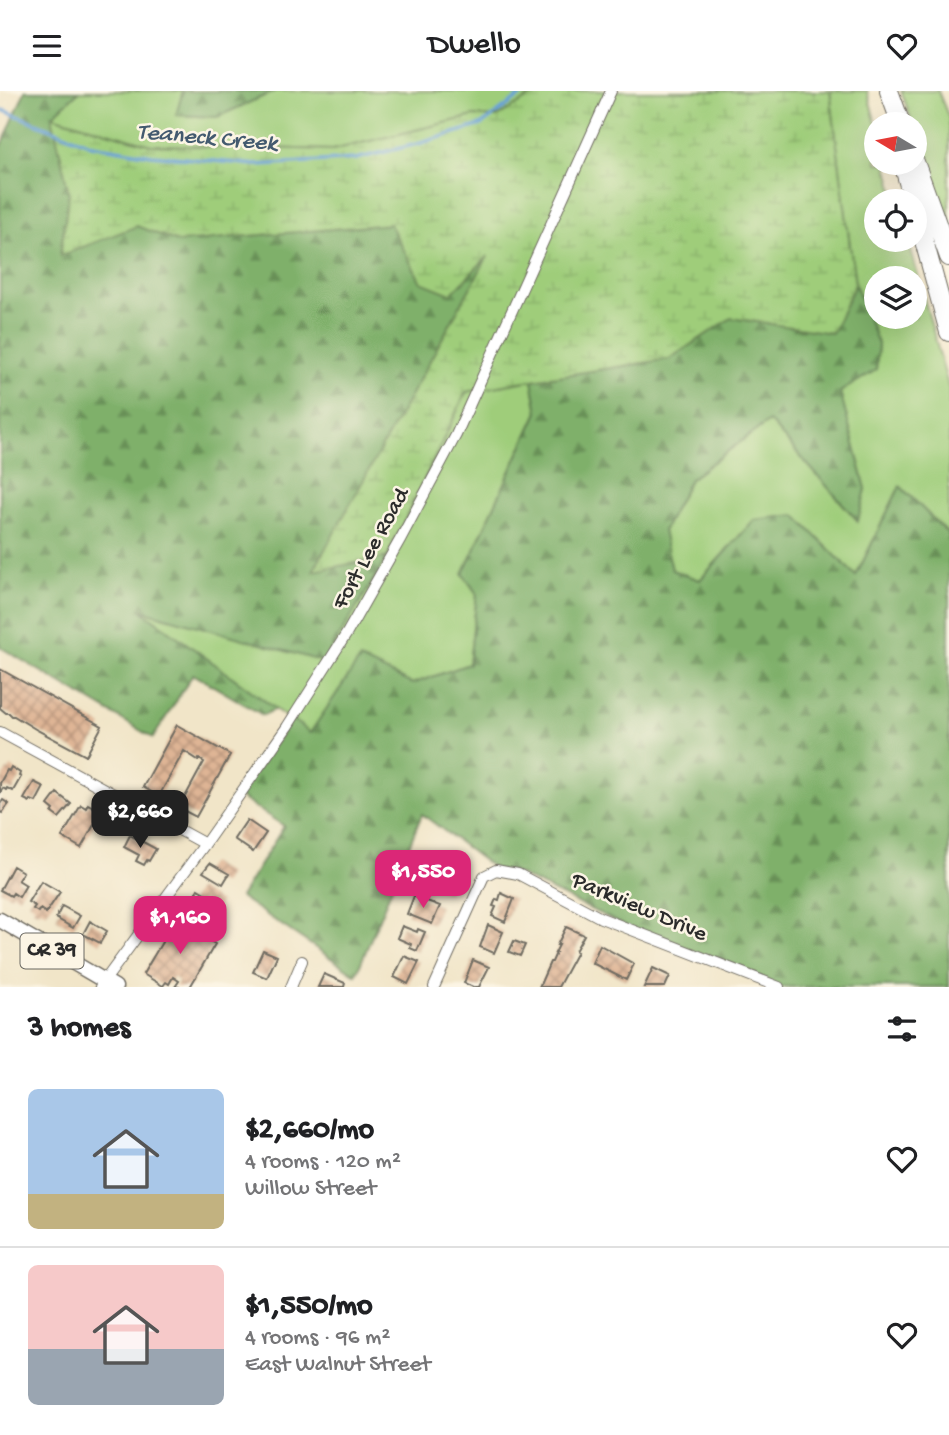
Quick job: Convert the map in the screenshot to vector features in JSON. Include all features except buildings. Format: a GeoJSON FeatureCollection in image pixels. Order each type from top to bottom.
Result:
{"type":"FeatureCollection","features":[{"type":"Feature","properties":{"kind":"highway"},"geometry":{"type":"LineString","coordinates":[[887,91],[891,112]]}},
{"type":"Feature","properties":{"kind":"highway"},"geometry":{"type":"LineString","coordinates":[[887,91],[896,112]]}},
{"type":"Feature","properties":{"kind":"highway"},"geometry":{"type":"LineString","coordinates":[[920,175],[949,257]]}},
{"type":"Feature","properties":{"kind":"highway"},"geometry":{"type":"LineString","coordinates":[[927,252],[949,332]]}},
{"type":"Feature","properties":{"kind":"main road","name":"CR 39"},"geometry":{"type":"LineString","coordinates":[[0,920],[107,985]]}},
{"type":"Feature","properties":{"kind":"street","name":"Fort Lee Road"},"geometry":{"type":"LineString","coordinates":[[107,985],[287,727],[347,632],[446,457],[611,91]]}},
{"type":"Feature","properties":{"kind":"street"},"geometry":{"type":"LineString","coordinates":[[0,732],[205,844]]}},
{"type":"Feature","properties":{"kind":"street","name":"Parkview Drive"},"geometry":{"type":"LineString","coordinates":[[434,987],[484,876],[496,870],[518,874],[601,918],[761,984],[779,987]]}},
{"type":"Feature","properties":{"kind":"street"},"geometry":{"type":"LineString","coordinates":[[291,987],[302,961]]}},
{"type":"Feature","properties":{"kind":"green space"},"geometry":{"type":"Polygon","coordinates":[[[25,91],[79,91],[52,116],[69,193],[60,255],[137,226],[178,242],[390,224],[421,282],[490,253],[314,570],[387,557],[324,662],[141,610],[276,709],[263,715],[193,674],[153,738],[0,647],[0,150],[25,91]]]}},
{"type":"Feature","properties":{"kind":"green space"},"geometry":{"type":"Polygon","coordinates":[[[79,91],[183,91],[177,115],[217,117],[275,91],[540,91],[497,117],[474,116],[333,150],[151,145],[52,116],[79,91]]]}},
{"type":"Feature","properties":{"kind":"green space"},"geometry":{"type":"Polygon","coordinates":[[[183,91],[275,91],[217,117],[176,115],[183,91]]]}},
{"type":"Feature","properties":{"kind":"green space"},"geometry":{"type":"Polygon","coordinates":[[[540,91],[830,91],[855,284],[832,333],[731,318],[669,359],[466,392],[387,557],[313,571],[488,256],[451,294],[421,282],[390,224],[178,242],[137,226],[60,256],[69,193],[52,116],[151,145],[333,150],[474,116],[497,117],[540,91]]]}},
{"type":"Feature","properties":{"kind":"green space"},"geometry":{"type":"Polygon","coordinates":[[[830,91],[867,91],[873,112],[864,112],[864,175],[889,175],[894,189],[864,189],[864,252],[911,252],[915,266],[864,266],[864,307],[855,284],[830,91]]]}},
{"type":"Feature","properties":{"kind":"green space"},"geometry":{"type":"Polygon","coordinates":[[[901,91],[938,91],[949,118],[949,228],[928,169],[928,112],[909,112],[901,91]]]}},
{"type":"Feature","properties":{"kind":"green space"},"geometry":{"type":"Polygon","coordinates":[[[855,284],[864,307],[864,329],[872,329],[878,344],[876,370],[840,392],[866,489],[858,521],[769,421],[690,479],[663,531],[672,570],[700,580],[754,520],[795,515],[856,576],[900,486],[949,535],[949,987],[779,987],[646,936],[518,874],[496,870],[422,814],[356,975],[240,897],[284,826],[238,796],[292,719],[310,733],[360,659],[412,684],[469,664],[477,594],[463,574],[538,412],[532,380],[669,359],[731,318],[832,333],[855,284]]]}},
{"type":"Feature","properties":{"kind":"green space"},"geometry":{"type":"Polygon","coordinates":[[[927,309],[949,389],[949,535],[900,486],[856,576],[754,520],[700,580],[672,571],[663,531],[690,479],[769,421],[857,520],[866,489],[840,392],[876,370],[878,344],[872,329],[927,329],[927,309]]]}},
{"type":"Feature","properties":{"kind":"green space"},"geometry":{"type":"Polygon","coordinates":[[[532,380],[538,412],[463,574],[477,594],[469,664],[412,684],[309,734],[139,609],[324,661],[387,557],[466,392],[532,380]]]}},
{"type":"Feature","properties":{"kind":"waterway","name":"Teaneck Creek"},"geometry":{"type":"LineString","coordinates":[[0,109],[92,145],[152,155],[256,165],[356,159],[421,143],[481,125],[527,91]]}}]}
